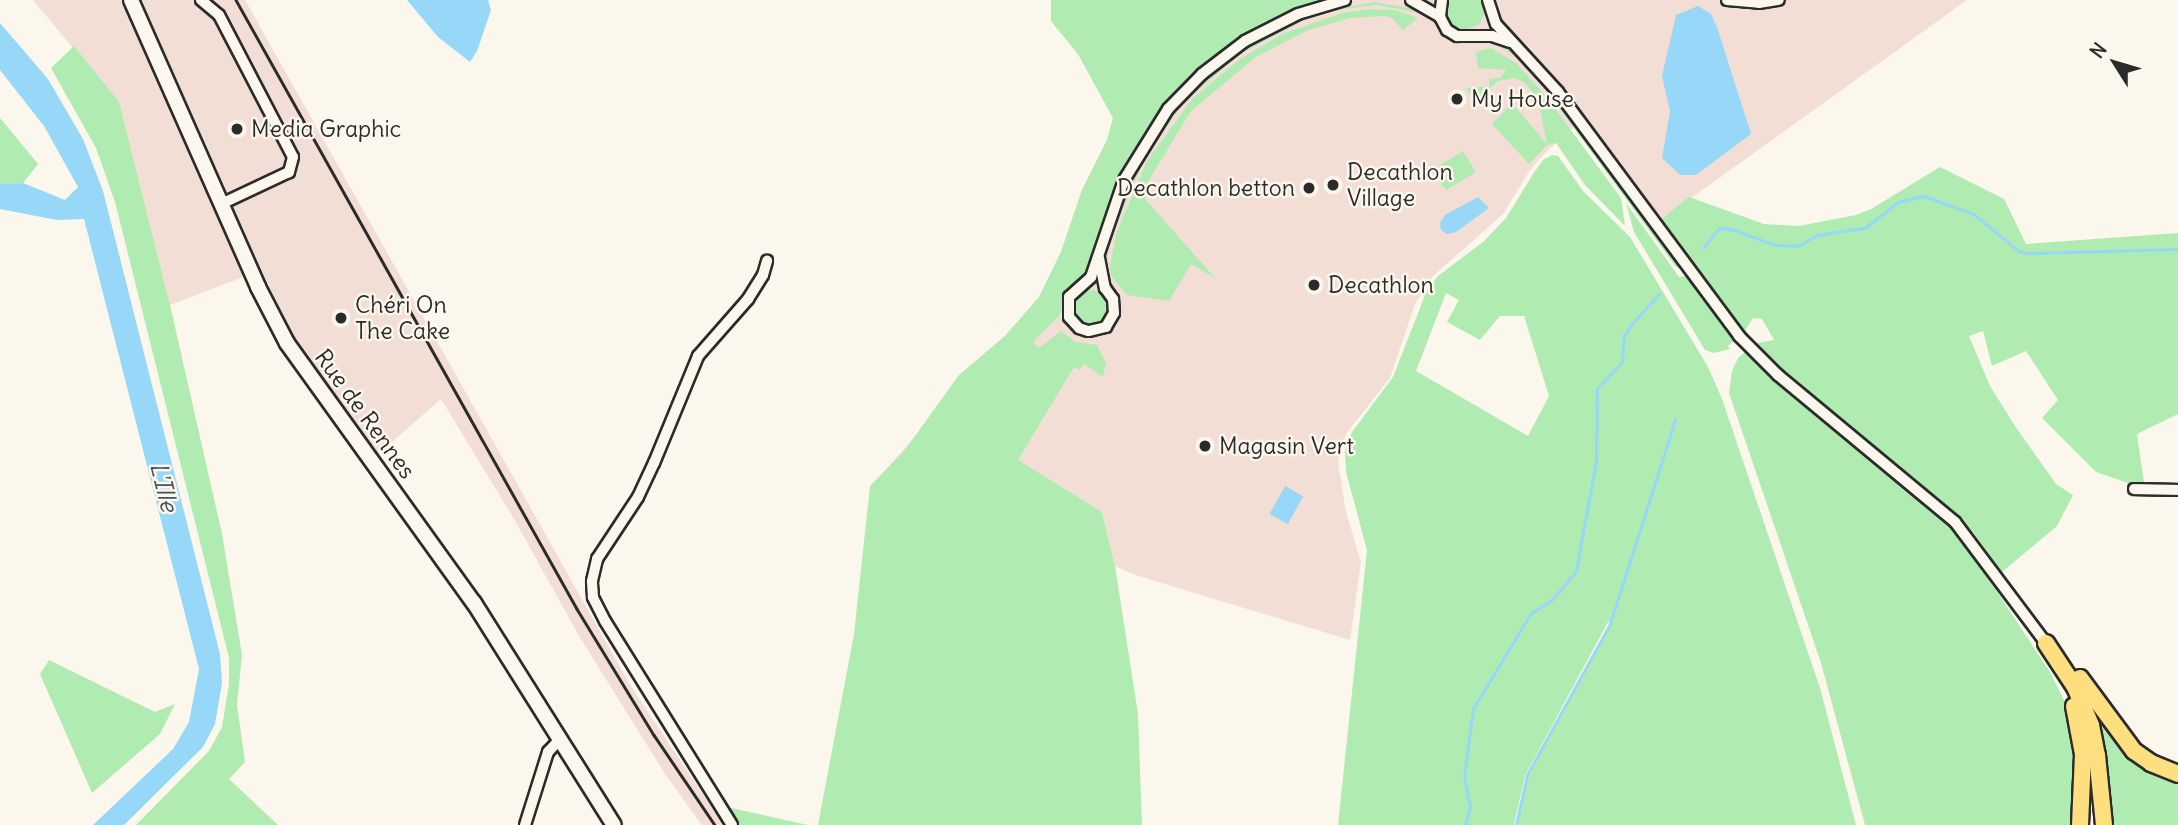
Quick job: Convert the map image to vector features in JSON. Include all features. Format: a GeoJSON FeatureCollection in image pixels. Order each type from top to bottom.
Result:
{"type":"FeatureCollection","features":[{"type":"Feature","properties":{"kind":"main road","name":"Rue de Rennes"},"geometry":{"type":"LineString","coordinates":[[131,0],[221,204],[287,343],[474,603],[614,825]]}},
{"type":"Feature","properties":{"kind":"main road"},"geometry":{"type":"LineString","coordinates":[[2046,643],[2074,671],[2134,751],[2151,763],[2178,774]]}},
{"type":"Feature","properties":{"kind":"main road"},"geometry":{"type":"LineString","coordinates":[[2046,643],[2073,702],[2081,731],[2084,770],[2080,825]]}},
{"type":"Feature","properties":{"kind":"main road"},"geometry":{"type":"LineString","coordinates":[[2046,643],[2076,687],[2091,725],[2098,755],[2104,825]]}},
{"type":"Feature","properties":{"kind":"street"},"geometry":{"type":"LineString","coordinates":[[201,0],[219,15],[293,157],[289,172],[221,204]]}},
{"type":"Feature","properties":{"kind":"street"},"geometry":{"type":"LineString","coordinates":[[1099,258],[1105,288],[1113,299],[1114,313],[1106,327],[1088,331],[1072,322],[1067,307],[1069,297],[1091,277],[1112,210],[1132,164],[1157,124],[1183,91],[1217,61],[1263,31],[1298,14],[1345,0]]}},
{"type":"Feature","properties":{"kind":"street"},"geometry":{"type":"LineString","coordinates":[[1411,0],[1440,17],[1447,30],[1457,36],[1492,36],[1510,42]]}},
{"type":"Feature","properties":{"kind":"street"},"geometry":{"type":"LineString","coordinates":[[1440,17],[1442,0]]}},
{"type":"Feature","properties":{"kind":"street"},"geometry":{"type":"LineString","coordinates":[[1727,0],[1759,3],[1779,0]]}},
{"type":"Feature","properties":{"kind":"street"},"geometry":{"type":"LineString","coordinates":[[1475,35],[1486,26],[1490,4]]}},
{"type":"Feature","properties":{"kind":"street"},"geometry":{"type":"LineString","coordinates":[[1490,4],[1510,42],[1535,64],[1558,92],[1739,336],[1778,375],[1955,522],[2046,643]]}},
{"type":"Feature","properties":{"kind":"street"},"geometry":{"type":"LineString","coordinates":[[732,825],[605,621],[593,597],[592,581],[597,559],[638,497],[698,356],[748,299],[763,275],[767,261]]}},
{"type":"Feature","properties":{"kind":"street"},"geometry":{"type":"LineString","coordinates":[[1081,286],[1088,284],[1105,288]]}},
{"type":"Feature","properties":{"kind":"street"},"geometry":{"type":"LineString","coordinates":[[2134,489],[2178,490]]}},
{"type":"Feature","properties":{"kind":"street"},"geometry":{"type":"LineString","coordinates":[[525,825],[548,752],[559,740]]}},
{"type":"Feature","properties":{"kind":"shaded area"},"geometry":{"type":"Polygon","coordinates":[[[33,0],[245,0],[629,683],[723,825],[702,825],[665,774],[579,636],[514,519],[441,399],[377,455],[306,361],[261,270],[170,305],[118,102],[33,0]]]}},
{"type":"Feature","properties":{"kind":"shaded area"},"geometry":{"type":"Polygon","coordinates":[[[1051,0],[1967,0],[1658,222],[1586,116],[1546,152],[1530,170],[1503,214],[1432,277],[1415,304],[1390,378],[1346,434],[1338,462],[1346,512],[1361,562],[1350,640],[1135,575],[1115,566],[1102,512],[881,475],[918,433],[959,375],[1005,336],[1039,297],[1061,252],[1082,190],[1107,140],[1113,118],[1078,54],[1051,21],[1051,0]]]}},
{"type":"Feature","properties":{"kind":"green space"},"geometry":{"type":"Polygon","coordinates":[[[1051,0],[1325,0],[1283,15],[1226,48],[1169,100],[1141,140],[1121,176],[1105,216],[1090,271],[1070,289],[1059,316],[1033,342],[1039,348],[1061,331],[1076,342],[1097,345],[1106,363],[1103,377],[1084,364],[1079,370],[1074,367],[1018,460],[1102,512],[1115,566],[1138,714],[1142,825],[818,825],[854,634],[870,486],[905,450],[959,375],[1005,336],[1039,297],[1061,252],[1082,190],[1107,140],[1113,118],[1078,54],[1051,21],[1051,0]]]}},
{"type":"Feature","properties":{"kind":"green space"},"geometry":{"type":"Polygon","coordinates":[[[1448,0],[1481,0],[1485,11],[1480,24],[1462,31],[1450,26],[1444,14],[1448,0]]]}},
{"type":"Feature","properties":{"kind":"green space"},"geometry":{"type":"Polygon","coordinates":[[[1375,2],[1420,10],[1419,13],[1376,5],[1336,10],[1304,20],[1240,54],[1182,104],[1142,164],[1108,250],[1107,277],[1104,268],[1107,241],[1132,176],[1174,109],[1199,83],[1268,33],[1314,13],[1375,2]]]}},
{"type":"Feature","properties":{"kind":"green space"},"geometry":{"type":"Polygon","coordinates":[[[1371,9],[1395,10],[1418,18],[1403,30],[1392,18],[1385,16],[1350,18],[1308,30],[1256,57],[1191,111],[1143,190],[1148,194],[1145,199],[1216,279],[1191,264],[1169,301],[1127,295],[1111,276],[1110,266],[1116,234],[1147,161],[1192,99],[1240,59],[1282,34],[1342,13],[1371,9]]]}},
{"type":"Feature","properties":{"kind":"green space"},"geometry":{"type":"Polygon","coordinates":[[[1498,42],[1523,60],[1549,87],[1682,269],[1676,267],[1535,75],[1519,59],[1497,45],[1498,42]]]}},
{"type":"Feature","properties":{"kind":"green space"},"geometry":{"type":"Polygon","coordinates":[[[74,46],[119,102],[170,305],[222,534],[242,655],[237,705],[245,762],[229,779],[278,825],[136,825],[209,751],[222,727],[229,684],[229,658],[115,202],[96,148],[51,68],[74,46]]]}},
{"type":"Feature","properties":{"kind":"green space"},"geometry":{"type":"Polygon","coordinates":[[[1491,48],[1516,63],[1545,95],[1621,198],[1625,226],[1585,185],[1556,143],[1547,145],[1529,164],[1492,124],[1512,103],[1547,144],[1538,99],[1525,83],[1515,78],[1498,81],[1487,91],[1482,102],[1465,89],[1489,86],[1489,79],[1500,78],[1506,70],[1478,68],[1476,52],[1491,48]]]}},
{"type":"Feature","properties":{"kind":"green space"},"geometry":{"type":"Polygon","coordinates":[[[0,118],[38,164],[23,183],[0,184],[0,118]]]}},
{"type":"Feature","properties":{"kind":"green space"},"geometry":{"type":"Polygon","coordinates":[[[1463,151],[1476,172],[1446,190],[1433,173],[1434,169],[1463,151]]]}},
{"type":"Feature","properties":{"kind":"green space"},"geometry":{"type":"Polygon","coordinates":[[[1552,155],[1558,156],[1583,191],[1630,237],[1708,367],[1722,399],[1820,688],[1856,825],[1517,825],[1528,776],[1612,624],[1608,622],[1525,776],[1514,825],[1338,825],[1367,550],[1346,472],[1345,451],[1352,432],[1393,377],[1427,290],[1438,276],[1483,242],[1506,218],[1543,160],[1552,155]],[[1446,293],[1416,371],[1528,436],[1549,396],[1524,316],[1500,316],[1480,340],[1447,322],[1459,300],[1446,293]]]}},
{"type":"Feature","properties":{"kind":"green space"},"geometry":{"type":"Polygon","coordinates":[[[1940,167],[2004,199],[2026,244],[2178,233],[2178,414],[2137,434],[2144,483],[2128,483],[2096,472],[2042,418],[2058,400],[2026,351],[1992,366],[1983,331],[1969,336],[1990,386],[2015,426],[2056,484],[2073,495],[2057,526],[2002,572],[1972,531],[1940,501],[1780,369],[1757,343],[1774,340],[1762,319],[1753,318],[1743,334],[1658,222],[1689,197],[1764,224],[1799,226],[1856,215],[1871,209],[1940,167]]]}},
{"type":"Feature","properties":{"kind":"green space"},"geometry":{"type":"Polygon","coordinates":[[[1626,203],[1679,277],[1686,276],[1735,339],[1728,346],[1730,349],[1714,353],[1705,350],[1634,232],[1626,203]]]}},
{"type":"Feature","properties":{"kind":"green space"},"geometry":{"type":"Polygon","coordinates":[[[1091,290],[1104,295],[1109,308],[1104,321],[1091,326],[1078,321],[1073,308],[1078,295],[1091,290]]]}},
{"type":"Feature","properties":{"kind":"green space"},"geometry":{"type":"Polygon","coordinates":[[[1745,352],[1785,389],[1950,525],[1994,587],[2050,672],[2066,704],[2075,758],[2070,825],[1865,825],[1821,663],[1729,393],[1732,371],[1738,358],[1745,352]]]}},
{"type":"Feature","properties":{"kind":"green space"},"geometry":{"type":"Polygon","coordinates":[[[49,660],[155,712],[175,704],[160,734],[92,793],[40,674],[49,660]]]}},
{"type":"Feature","properties":{"kind":"green space"},"geometry":{"type":"Polygon","coordinates":[[[2095,711],[2178,781],[2178,825],[2111,825],[2105,758],[2095,711]]]}},
{"type":"Feature","properties":{"kind":"green space"},"geometry":{"type":"Polygon","coordinates":[[[723,806],[808,825],[739,825],[723,806]]]}},
{"type":"Feature","properties":{"kind":"water"},"geometry":{"type":"Polygon","coordinates":[[[407,0],[488,0],[491,10],[477,51],[470,62],[438,37],[407,0]]]}},
{"type":"Feature","properties":{"kind":"water"},"geometry":{"type":"Polygon","coordinates":[[[1698,6],[1711,14],[1717,27],[1751,134],[1696,175],[1680,175],[1662,158],[1670,111],[1662,76],[1676,15],[1698,6]]]}},
{"type":"Feature","properties":{"kind":"water","name":"L'Ille"},"geometry":{"type":"Polygon","coordinates":[[[0,23],[48,79],[83,139],[103,191],[220,654],[222,683],[215,724],[203,747],[124,825],[93,825],[173,749],[189,722],[199,669],[84,219],[57,220],[0,209],[0,184],[23,183],[65,200],[78,187],[44,126],[0,70],[0,23]]]}},
{"type":"Feature","properties":{"kind":"water"},"geometry":{"type":"Polygon","coordinates":[[[1478,197],[1489,208],[1456,232],[1447,234],[1441,230],[1440,223],[1445,215],[1478,197]]]}},
{"type":"Feature","properties":{"kind":"water"},"geometry":{"type":"Polygon","coordinates":[[[1285,486],[1303,496],[1288,524],[1269,514],[1285,486]]]}},
{"type":"Feature","properties":{"kind":"waterway"},"geometry":{"type":"LineString","coordinates":[[1703,248],[1719,228],[1732,229],[1775,245],[1798,246],[1817,235],[1865,228],[1898,202],[1924,196],[1974,214],[2019,251],[2028,253],[2178,249]]}},
{"type":"Feature","properties":{"kind":"waterway"},"geometry":{"type":"LineString","coordinates":[[1465,825],[1470,807],[1464,777],[1473,709],[1531,613],[1552,600],[1576,571],[1596,461],[1597,389],[1622,362],[1624,336],[1630,326],[1659,294]]}},
{"type":"Feature","properties":{"kind":"waterway"},"geometry":{"type":"LineString","coordinates":[[1516,825],[1527,775],[1610,624],[1675,420]]}},
{"type":"Feature","properties":{"kind":"railway"},"geometry":{"type":"LineString","coordinates":[[236,0],[577,609],[654,735],[715,825]]}},
{"type":"Feature","properties":{"kind":"place","name":"My House"},"geometry":{"type":"Point","coordinates":[1457,99]}},
{"type":"Feature","properties":{"kind":"place","name":"Media Graphic"},"geometry":{"type":"Point","coordinates":[237,129]}},
{"type":"Feature","properties":{"kind":"place","name":"Decathlon Village"},"geometry":{"type":"Point","coordinates":[1333,185]}},
{"type":"Feature","properties":{"kind":"place","name":"Decathlon betton"},"geometry":{"type":"Point","coordinates":[1309,188]}},
{"type":"Feature","properties":{"kind":"place","name":"Decathlon"},"geometry":{"type":"Point","coordinates":[1314,285]}},
{"type":"Feature","properties":{"kind":"place","name":"Chéri On The Cake"},"geometry":{"type":"Point","coordinates":[341,318]}},
{"type":"Feature","properties":{"kind":"place","name":"Magasin Vert"},"geometry":{"type":"Point","coordinates":[1205,446]}}]}
